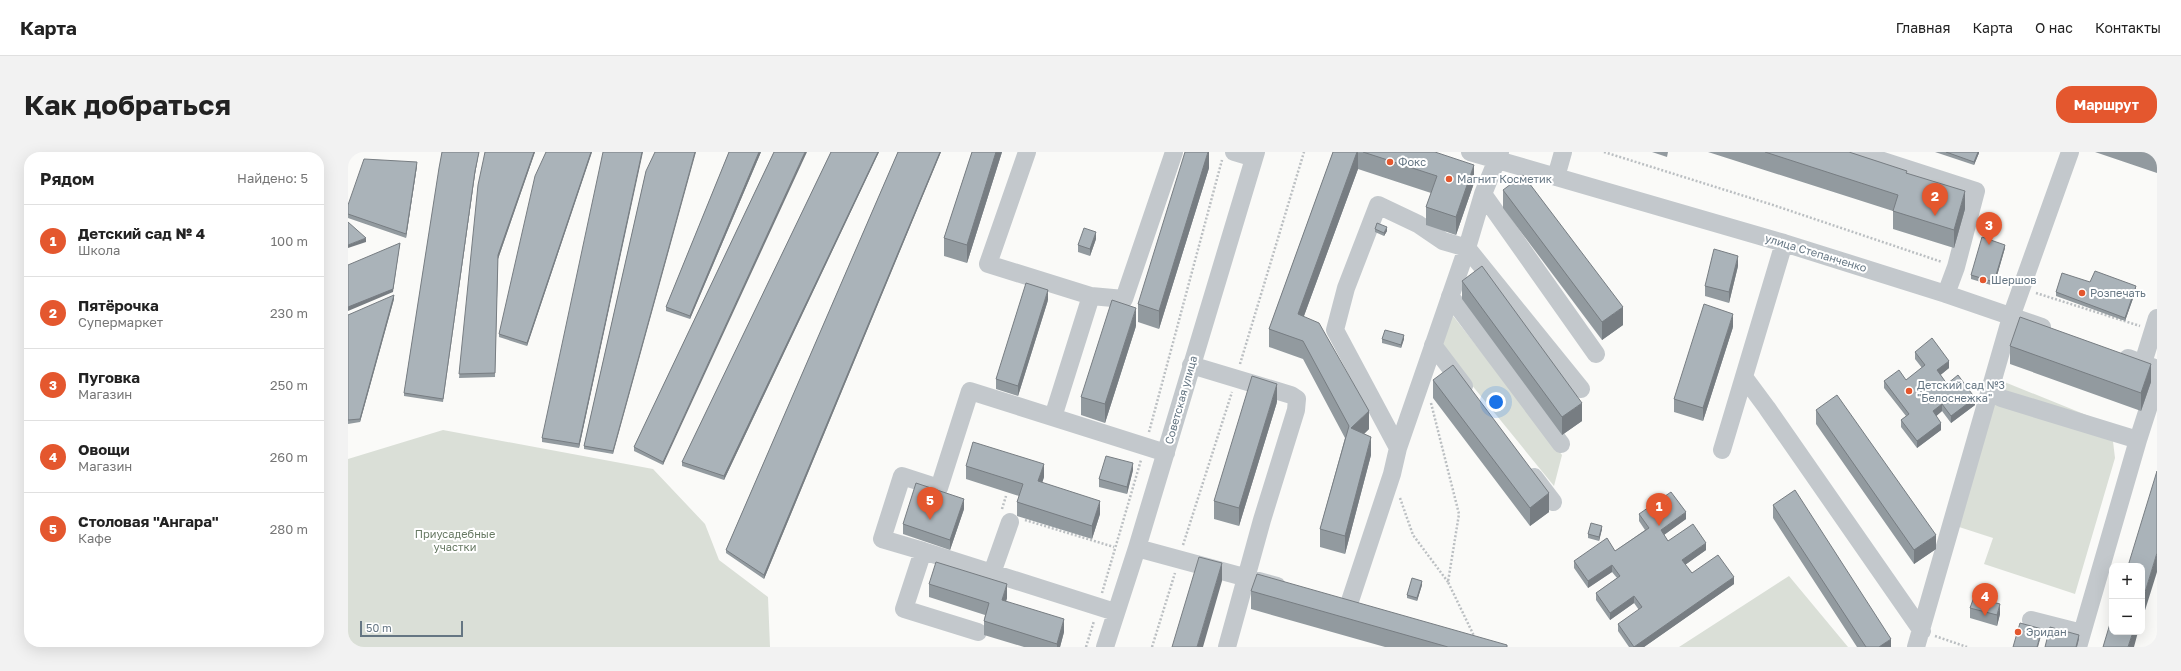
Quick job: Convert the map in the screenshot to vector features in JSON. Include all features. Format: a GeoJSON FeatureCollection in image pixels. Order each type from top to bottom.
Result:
{"type":"FeatureCollection","features":[{"type":"Feature","properties":{"kind":"street"},"geometry":{"type":"LineString","coordinates":[[1027,152],[988,264],[1091,296],[1124,299],[1172,152]]}},
{"type":"Feature","properties":{"kind":"street"},"geometry":{"type":"LineString","coordinates":[[1234,152],[1255,155]]}},
{"type":"Feature","properties":{"kind":"street","name":"улица Степанченко"},"geometry":{"type":"LineString","coordinates":[[1470,152],[1499,156],[1556,178],[1784,243],[1946,294],[2055,332]]}},
{"type":"Feature","properties":{"kind":"street"},"geometry":{"type":"LineString","coordinates":[[1556,178],[1563,152]]}},
{"type":"Feature","properties":{"kind":"street"},"geometry":{"type":"LineString","coordinates":[[1855,152],[1976,191],[1956,267],[1946,294]]}},
{"type":"Feature","properties":{"kind":"street"},"geometry":{"type":"LineString","coordinates":[[1919,639],[2011,317],[2020,288],[2070,152]]}},
{"type":"Feature","properties":{"kind":"street","name":"Советская улица"},"geometry":{"type":"LineString","coordinates":[[1105,647],[1107,609],[1137,548],[1255,155]]}},
{"type":"Feature","properties":{"kind":"street"},"geometry":{"type":"LineString","coordinates":[[1349,605],[1392,474],[1398,448],[1467,248],[1483,194],[1499,156]]}},
{"type":"Feature","properties":{"kind":"street"},"geometry":{"type":"LineString","coordinates":[[1483,194],[1596,354]]}},
{"type":"Feature","properties":{"kind":"street"},"geometry":{"type":"LineString","coordinates":[[1398,448],[1335,330],[1346,288],[1378,205],[1418,224],[1443,241],[1467,248],[1581,389]]}},
{"type":"Feature","properties":{"kind":"street"},"geometry":{"type":"LineString","coordinates":[[1722,450],[1784,243]]}},
{"type":"Feature","properties":{"kind":"street"},"geometry":{"type":"LineString","coordinates":[[1053,417],[1091,296]]}},
{"type":"Feature","properties":{"kind":"street"},"geometry":{"type":"LineString","coordinates":[[1450,296],[1560,444]]}},
{"type":"Feature","properties":{"kind":"street"},"geometry":{"type":"LineString","coordinates":[[2114,353],[2150,366],[2155,324]]}},
{"type":"Feature","properties":{"kind":"street"},"geometry":{"type":"LineString","coordinates":[[1433,345],[1476,402]]}},
{"type":"Feature","properties":{"kind":"street"},"geometry":{"type":"LineString","coordinates":[[1191,365],[1290,395],[1297,399],[1296,410],[1227,647]]}},
{"type":"Feature","properties":{"kind":"street"},"geometry":{"type":"LineString","coordinates":[[1744,377],[1768,408],[1919,639]]}},
{"type":"Feature","properties":{"kind":"street"},"geometry":{"type":"LineString","coordinates":[[2031,620],[2080,640],[2138,440],[2157,381]]}},
{"type":"Feature","properties":{"kind":"street"},"geometry":{"type":"LineString","coordinates":[[1107,609],[882,539],[902,476],[939,488],[970,391],[1145,445],[1166,453]]}},
{"type":"Feature","properties":{"kind":"street"},"geometry":{"type":"LineString","coordinates":[[2002,398],[2138,440]]}},
{"type":"Feature","properties":{"kind":"street"},"geometry":{"type":"LineString","coordinates":[[1524,464],[1553,502]]}},
{"type":"Feature","properties":{"kind":"street"},"geometry":{"type":"LineString","coordinates":[[992,573],[1011,518]]}},
{"type":"Feature","properties":{"kind":"street"},"geometry":{"type":"LineString","coordinates":[[1137,548],[1290,590]]}},
{"type":"Feature","properties":{"kind":"street"},"geometry":{"type":"LineString","coordinates":[[923,552],[904,609],[978,632]]}},
{"type":"Feature","properties":{"kind":"path"},"geometry":{"type":"LineString","coordinates":[[1086,647],[1107,609],[1114,547],[1145,445],[1224,152]]}},
{"type":"Feature","properties":{"kind":"path"},"geometry":{"type":"LineString","coordinates":[[1152,647],[1236,379],[1304,152]]}},
{"type":"Feature","properties":{"kind":"path"},"geometry":{"type":"LineString","coordinates":[[1604,152],[1773,205],[1956,267]]}},
{"type":"Feature","properties":{"kind":"path"},"geometry":{"type":"LineString","coordinates":[[1984,276],[2020,288],[2155,324]]}},
{"type":"Feature","properties":{"kind":"path"},"geometry":{"type":"LineString","coordinates":[[1430,398],[1460,514],[1448,582]]}},
{"type":"Feature","properties":{"kind":"path"},"geometry":{"type":"LineString","coordinates":[[1006,496],[1011,518],[1114,547]]}},
{"type":"Feature","properties":{"kind":"path"},"geometry":{"type":"LineString","coordinates":[[1400,497],[1413,535],[1448,582],[1476,640]]}},
{"type":"Feature","properties":{"kind":"path"},"geometry":{"type":"LineString","coordinates":[[1919,639],[1968,647]]}},
{"type":"Feature","properties":{"kind":"green space"},"geometry":{"type":"Polygon","coordinates":[[[1450,312],[1562,455],[1554,486],[1440,346],[1450,312]]]}},
{"type":"Feature","properties":{"kind":"green space"},"geometry":{"type":"Polygon","coordinates":[[[2002,381],[2111,425],[2115,458],[2075,594],[1984,564],[1993,538],[1956,526],[2002,381]]]}},
{"type":"Feature","properties":{"kind":"green space","name":"Приусадебные участки"},"geometry":{"type":"Polygon","coordinates":[[[443,430],[653,469],[705,524],[719,560],[768,597],[770,647],[348,647],[348,459],[443,430]]]}},
{"type":"Feature","properties":{"kind":"green space"},"geometry":{"type":"Polygon","coordinates":[[[1789,576],[1848,647],[1679,647],[1789,576]]]}},
{"type":"Feature","properties":{"kind":"building"},"geometry":{"type":"Polygon","coordinates":[[[442,152],[479,152],[475,171],[443,399],[404,393],[442,152]]]}},
{"type":"Feature","properties":{"kind":"building"},"geometry":{"type":"Polygon","coordinates":[[[485,152],[534,152],[498,255],[495,373],[459,374],[478,185],[485,152]]]}},
{"type":"Feature","properties":{"kind":"building"},"geometry":{"type":"Polygon","coordinates":[[[546,152],[591,152],[527,343],[499,334],[535,176],[546,152]]]}},
{"type":"Feature","properties":{"kind":"building"},"geometry":{"type":"Polygon","coordinates":[[[603,152],[642,152],[579,444],[542,438],[603,152]]]}},
{"type":"Feature","properties":{"kind":"building"},"geometry":{"type":"Polygon","coordinates":[[[655,152],[695,152],[613,451],[584,446],[646,171],[655,152]]]}},
{"type":"Feature","properties":{"kind":"building"},"geometry":{"type":"Polygon","coordinates":[[[729,152],[759,152],[690,316],[666,307],[729,152]]]}},
{"type":"Feature","properties":{"kind":"building"},"geometry":{"type":"Polygon","coordinates":[[[774,152],[805,152],[663,462],[634,447],[774,152]]]}},
{"type":"Feature","properties":{"kind":"building"},"geometry":{"type":"Polygon","coordinates":[[[831,152],[878,152],[724,476],[682,462],[831,152]]]}},
{"type":"Feature","properties":{"kind":"building"},"geometry":{"type":"Polygon","coordinates":[[[898,152],[940,152],[764,575],[726,550],[898,152]]]}},
{"type":"Feature","properties":{"kind":"building"},"geometry":{"type":"Polygon","coordinates":[[[972,152],[996,152],[967,245],[944,238],[972,152]]]}},
{"type":"Feature","properties":{"kind":"building"},"geometry":{"type":"Polygon","coordinates":[[[1185,152],[1208,152],[1159,311],[1138,304],[1185,152]]]}},
{"type":"Feature","properties":{"kind":"building"},"geometry":{"type":"Polygon","coordinates":[[[1333,152],[1357,152],[1298,314],[1319,323],[1369,411],[1351,428],[1371,437],[1345,536],[1320,529],[1349,426],[1303,341],[1269,329],[1333,152]]]}},
{"type":"Feature","properties":{"kind":"building"},"geometry":{"type":"Polygon","coordinates":[[[1363,152],[1435,152],[1474,165],[1456,217],[1426,207],[1437,176],[1363,152]]]}},
{"type":"Feature","properties":{"kind":"building"},"geometry":{"type":"Polygon","coordinates":[[[1765,152],[1849,152],[1907,171],[1906,173],[1965,191],[1954,230],[1893,211],[1898,195],[1765,152]]]}},
{"type":"Feature","properties":{"kind":"building"},"geometry":{"type":"Polygon","coordinates":[[[1946,152],[1978,152],[1974,162],[1946,152]]]}},
{"type":"Feature","properties":{"kind":"building"},"geometry":{"type":"Polygon","coordinates":[[[2147,152],[2157,152],[2157,155],[2147,152]]]}},
{"type":"Feature","properties":{"kind":"building"},"geometry":{"type":"Polygon","coordinates":[[[364,159],[417,162],[406,234],[348,214],[348,205],[364,159]]]}},
{"type":"Feature","properties":{"kind":"building"},"geometry":{"type":"Polygon","coordinates":[[[1523,175],[1623,307],[1602,322],[1503,190],[1523,175]]]}},
{"type":"Feature","properties":{"kind":"building"},"geometry":{"type":"Polygon","coordinates":[[[348,222],[366,238],[348,245],[348,222]]]}},
{"type":"Feature","properties":{"kind":"building"},"geometry":{"type":"Polygon","coordinates":[[[1377,223],[1387,227],[1384,233],[1375,229],[1377,223]]]}},
{"type":"Feature","properties":{"kind":"building"},"geometry":{"type":"Polygon","coordinates":[[[1084,228],[1096,232],[1090,249],[1078,245],[1084,228]]]}},
{"type":"Feature","properties":{"kind":"building"},"geometry":{"type":"Polygon","coordinates":[[[1982,237],[2005,245],[1994,282],[1971,275],[1982,237]]]}},
{"type":"Feature","properties":{"kind":"building"},"geometry":{"type":"Polygon","coordinates":[[[400,243],[393,289],[348,307],[348,265],[400,243]]]}},
{"type":"Feature","properties":{"kind":"building"},"geometry":{"type":"Polygon","coordinates":[[[1714,249],[1738,256],[1729,292],[1705,286],[1714,249]]]}},
{"type":"Feature","properties":{"kind":"building"},"geometry":{"type":"Polygon","coordinates":[[[1482,266],[1582,403],[1562,417],[1462,281],[1482,266]]]}},
{"type":"Feature","properties":{"kind":"building"},"geometry":{"type":"Polygon","coordinates":[[[2095,271],[2136,286],[2125,318],[2056,292],[2062,273],[2090,282],[2095,271]]]}},
{"type":"Feature","properties":{"kind":"building"},"geometry":{"type":"Polygon","coordinates":[[[1026,283],[1048,290],[1018,386],[996,379],[1026,283]]]}},
{"type":"Feature","properties":{"kind":"building"},"geometry":{"type":"Polygon","coordinates":[[[394,295],[360,419],[348,420],[348,315],[394,295]]]}},
{"type":"Feature","properties":{"kind":"building"},"geometry":{"type":"Polygon","coordinates":[[[1112,300],[1136,308],[1105,404],[1081,397],[1112,300]]]}},
{"type":"Feature","properties":{"kind":"building"},"geometry":{"type":"Polygon","coordinates":[[[1704,304],[1733,314],[1703,408],[1674,399],[1704,304]]]}},
{"type":"Feature","properties":{"kind":"building"},"geometry":{"type":"Polygon","coordinates":[[[2020,317],[2151,364],[2141,393],[2010,346],[2020,317]]]}},
{"type":"Feature","properties":{"kind":"building"},"geometry":{"type":"Polygon","coordinates":[[[1385,330],[1404,335],[1401,345],[1382,339],[1385,330]]]}},
{"type":"Feature","properties":{"kind":"building"},"geometry":{"type":"Polygon","coordinates":[[[1932,338],[1949,361],[1937,370],[1947,384],[1958,375],[1975,398],[1951,416],[1942,404],[1933,411],[1941,423],[1917,441],[1901,420],[1909,414],[1884,381],[1899,370],[1906,380],[1925,365],[1915,352],[1932,338]]]}},
{"type":"Feature","properties":{"kind":"building"},"geometry":{"type":"Polygon","coordinates":[[[1453,365],[1549,493],[1530,508],[1433,380],[1453,365]]]}},
{"type":"Feature","properties":{"kind":"building"},"geometry":{"type":"Polygon","coordinates":[[[1252,376],[1277,384],[1239,508],[1214,501],[1252,376]]]}},
{"type":"Feature","properties":{"kind":"building"},"geometry":{"type":"Polygon","coordinates":[[[1837,395],[1936,535],[1914,550],[1816,410],[1837,395]]]}},
{"type":"Feature","properties":{"kind":"building"},"geometry":{"type":"Polygon","coordinates":[[[973,442],[1044,464],[1038,481],[1100,501],[1092,526],[1017,502],[1023,484],[966,466],[973,442]]]}},
{"type":"Feature","properties":{"kind":"building"},"geometry":{"type":"Polygon","coordinates":[[[1106,456],[1133,463],[1127,487],[1099,479],[1106,456]]]}},
{"type":"Feature","properties":{"kind":"building"},"geometry":{"type":"Polygon","coordinates":[[[2157,471],[2157,553],[2145,592],[2145,563],[2129,563],[2157,471]]]}},
{"type":"Feature","properties":{"kind":"building"},"geometry":{"type":"Polygon","coordinates":[[[916,483],[964,499],[950,540],[903,524],[916,483]]]}},
{"type":"Feature","properties":{"kind":"building"},"geometry":{"type":"Polygon","coordinates":[[[1795,490],[1891,639],[1879,647],[1866,647],[1773,505],[1795,490]]]}},
{"type":"Feature","properties":{"kind":"building"},"geometry":{"type":"Polygon","coordinates":[[[1671,492],[1686,512],[1661,530],[1668,541],[1693,524],[1706,543],[1682,560],[1692,573],[1718,555],[1734,577],[1634,647],[1618,624],[1642,607],[1634,596],[1610,613],[1596,593],[1620,576],[1612,565],[1588,581],[1574,561],[1607,538],[1615,551],[1649,528],[1639,514],[1671,492]]]}},
{"type":"Feature","properties":{"kind":"building"},"geometry":{"type":"Polygon","coordinates":[[[1591,523],[1602,526],[1599,537],[1588,534],[1591,523]]]}},
{"type":"Feature","properties":{"kind":"building"},"geometry":{"type":"Polygon","coordinates":[[[1199,557],[1222,563],[1197,647],[1172,647],[1199,557]]]}},
{"type":"Feature","properties":{"kind":"building"},"geometry":{"type":"Polygon","coordinates":[[[936,562],[1007,584],[1002,600],[1064,619],[1057,644],[984,621],[989,603],[929,584],[936,562]]]}},
{"type":"Feature","properties":{"kind":"building"},"geometry":{"type":"Polygon","coordinates":[[[1257,574],[1507,645],[1507,647],[1448,647],[1251,591],[1257,574]]]}},
{"type":"Feature","properties":{"kind":"building"},"geometry":{"type":"Polygon","coordinates":[[[1412,578],[1422,581],[1417,598],[1407,595],[1412,578]]]}},
{"type":"Feature","properties":{"kind":"building"},"geometry":{"type":"Polygon","coordinates":[[[1974,597],[2000,604],[1997,615],[1970,608],[1974,597]]]}},
{"type":"Feature","properties":{"kind":"building"},"geometry":{"type":"Polygon","coordinates":[[[2020,623],[2042,629],[2037,647],[2013,647],[2020,623]]]}},
{"type":"Feature","properties":{"kind":"building"},"geometry":{"type":"Polygon","coordinates":[[[2050,627],[2079,635],[2076,647],[2045,647],[2050,627]]]}},
{"type":"Feature","properties":{"kind":"building"},"geometry":{"type":"Polygon","coordinates":[[[2109,627],[2109,635],[2132,635],[2128,647],[2103,647],[2109,627]]]}},
{"type":"Feature","properties":{"kind":"place","name":"Фокс"},"geometry":{"type":"Point","coordinates":[1390,162]}},
{"type":"Feature","properties":{"kind":"place","name":"Магнит Косметик"},"geometry":{"type":"Point","coordinates":[1449,179]}},
{"type":"Feature","properties":{"kind":"place","name":"Пятёрочка"},"geometry":{"type":"Point","coordinates":[1935,216]}},
{"type":"Feature","properties":{"kind":"place","name":"Пуговка"},"geometry":{"type":"Point","coordinates":[1989,245]}},
{"type":"Feature","properties":{"kind":"place","name":"Шершов"},"geometry":{"type":"Point","coordinates":[1983,280]}},
{"type":"Feature","properties":{"kind":"place","name":"Розпечать"},"geometry":{"type":"Point","coordinates":[2082,293]}},
{"type":"Feature","properties":{"kind":"place","name":"Детский сад №3 \"Белоснежка\""},"geometry":{"type":"Point","coordinates":[1909,391]}},
{"type":"Feature","properties":{"kind":"place","name":"Столовая \"Ангара\""},"geometry":{"type":"Point","coordinates":[930,520]}},
{"type":"Feature","properties":{"kind":"place","name":"Детский сад № 4"},"geometry":{"type":"Point","coordinates":[1659,526]}},
{"type":"Feature","properties":{"kind":"place","name":"Овощи"},"geometry":{"type":"Point","coordinates":[1985,616]}},
{"type":"Feature","properties":{"kind":"place","name":"Эридан"},"geometry":{"type":"Point","coordinates":[2018,632]}}]}
